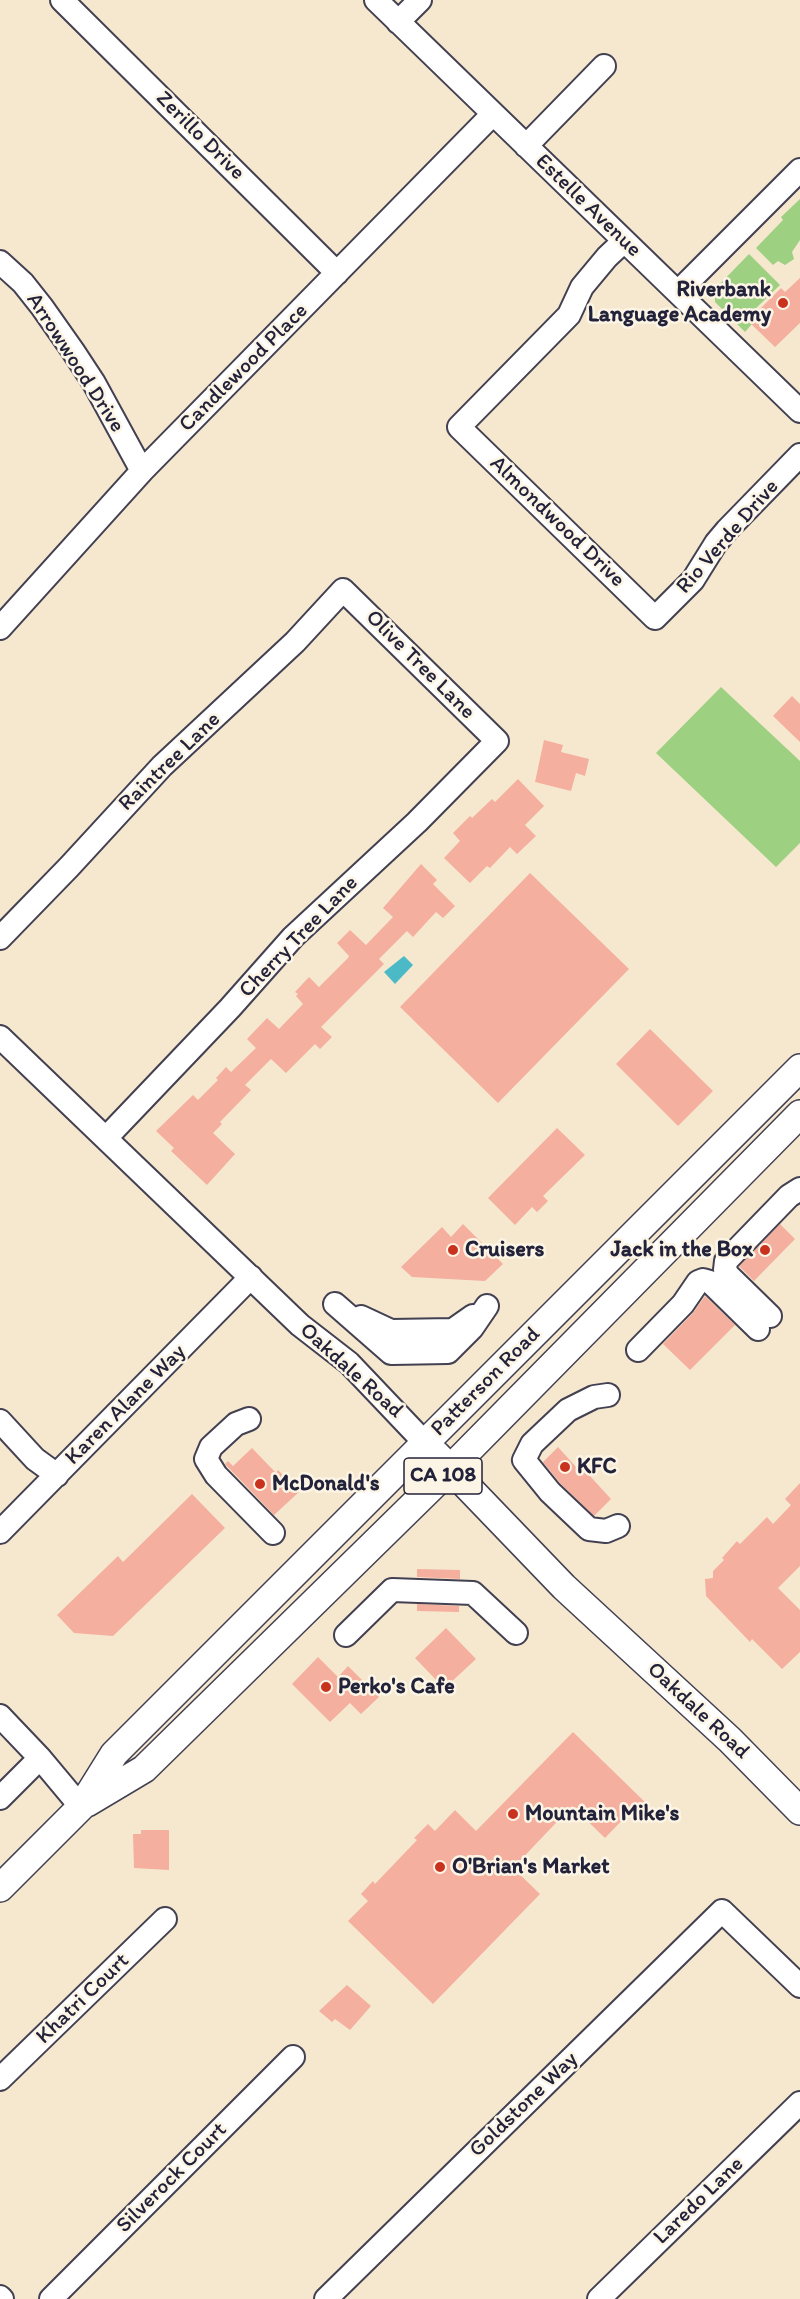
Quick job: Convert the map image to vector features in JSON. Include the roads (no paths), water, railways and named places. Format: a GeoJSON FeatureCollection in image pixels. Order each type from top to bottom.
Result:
{"type":"FeatureCollection","features":[{"type":"Feature","properties":{"kind":"main road","name":"Patterson Road"},"geometry":{"type":"LineString","coordinates":[[0,1888],[81,1807],[114,1754],[800,1068]]}},
{"type":"Feature","properties":{"kind":"main road","name":"Patterson Road"},"geometry":{"type":"LineString","coordinates":[[81,1807],[144,1768],[450,1469],[800,1114]]}},
{"type":"Feature","properties":{"kind":"main road","name":"Oakdale Road"},"geometry":{"type":"LineString","coordinates":[[425,1443],[564,1587],[730,1740],[800,1811]]}},
{"type":"Feature","properties":{"kind":"street","name":"Zerillo Drive"},"geometry":{"type":"LineString","coordinates":[[62,0],[337,273]]}},
{"type":"Feature","properties":{"kind":"street","name":"Estelle Avenue"},"geometry":{"type":"LineString","coordinates":[[376,0],[800,411]]}},
{"type":"Feature","properties":{"kind":"street"},"geometry":{"type":"LineString","coordinates":[[398,22],[420,0]]}},
{"type":"Feature","properties":{"kind":"street"},"geometry":{"type":"LineString","coordinates":[[526,146],[604,66]]}},
{"type":"Feature","properties":{"kind":"street","name":"Candlewood Place"},"geometry":{"type":"LineString","coordinates":[[0,628],[142,471],[493,114]]}},
{"type":"Feature","properties":{"kind":"street"},"geometry":{"type":"LineString","coordinates":[[678,292],[800,170]]}},
{"type":"Feature","properties":{"kind":"street","name":"Almondwood Drive"},"geometry":{"type":"LineString","coordinates":[[624,241],[582,288],[569,315],[459,427],[655,618]]}},
{"type":"Feature","properties":{"kind":"street","name":"Arrowwood Drive"},"geometry":{"type":"LineString","coordinates":[[0,262],[23,283],[73,351],[100,393],[142,471]]}},
{"type":"Feature","properties":{"kind":"street","name":"Rio Verde Drive"},"geometry":{"type":"LineString","coordinates":[[655,618],[693,580],[716,543],[800,455]]}},
{"type":"Feature","properties":{"kind":"street","name":"Olive Tree Lane"},"geometry":{"type":"LineString","coordinates":[[343,590],[497,741]]}},
{"type":"Feature","properties":{"kind":"street","name":"Raintree Lane"},"geometry":{"type":"LineString","coordinates":[[0,938],[162,766],[295,642],[343,590]]}},
{"type":"Feature","properties":{"kind":"street","name":"Cherry Tree Lane"},"geometry":{"type":"LineString","coordinates":[[106,1138],[230,1008],[293,937],[417,822],[497,741]]}},
{"type":"Feature","properties":{"kind":"street","name":"Oakdale Road"},"geometry":{"type":"LineString","coordinates":[[5,1051],[106,1138],[300,1325],[349,1363],[425,1443]]}},
{"type":"Feature","properties":{"kind":"street"},"geometry":{"type":"LineString","coordinates":[[638,1350],[683,1304],[698,1282],[703,1280],[710,1282],[764,1323],[728,1275],[725,1270],[726,1262],[789,1196],[800,1188]]}},
{"type":"Feature","properties":{"kind":"street","name":"Karen Alane Way"},"geometry":{"type":"LineString","coordinates":[[0,1532],[251,1277]]}},
{"type":"Feature","properties":{"kind":"street"},"geometry":{"type":"LineString","coordinates":[[334,1304],[391,1331],[453,1330],[487,1306],[472,1328],[459,1340],[448,1352],[391,1353],[334,1304]]}},
{"type":"Feature","properties":{"kind":"street"},"geometry":{"type":"LineString","coordinates":[[608,1395],[594,1397],[568,1410],[532,1444],[524,1460],[550,1492],[589,1529],[606,1532],[618,1526]]}},
{"type":"Feature","properties":{"kind":"street"},"geometry":{"type":"LineString","coordinates":[[249,1419],[236,1424],[211,1447],[207,1454],[209,1466],[273,1533]]}},
{"type":"Feature","properties":{"kind":"street"},"geometry":{"type":"LineString","coordinates":[[0,1421],[35,1459],[57,1474]]}},
{"type":"Feature","properties":{"kind":"street"},"geometry":{"type":"LineString","coordinates":[[346,1635],[392,1590],[473,1593],[516,1633]]}},
{"type":"Feature","properties":{"kind":"street"},"geometry":{"type":"LineString","coordinates":[[0,1716],[40,1758],[81,1807]]}},
{"type":"Feature","properties":{"kind":"street"},"geometry":{"type":"LineString","coordinates":[[0,1798],[40,1758]]}},
{"type":"Feature","properties":{"kind":"street","name":"Goldstone Way"},"geometry":{"type":"LineString","coordinates":[[326,2299],[722,1911],[800,1986]]}},
{"type":"Feature","properties":{"kind":"street","name":"Khatri Court"},"geometry":{"type":"LineString","coordinates":[[0,2079],[165,1919]]}},
{"type":"Feature","properties":{"kind":"street","name":"Silverock Court"},"geometry":{"type":"LineString","coordinates":[[51,2299],[293,2057]]}},
{"type":"Feature","properties":{"kind":"street","name":"Laredo Lane"},"geometry":{"type":"LineString","coordinates":[[599,2299],[800,2103]]}},
{"type":"Feature","properties":{"kind":"water"},"geometry":{"type":"Polygon","coordinates":[[[404,956],[413,965],[395,984],[384,972],[404,956]]]}},
{"type":"Feature","properties":{"kind":"place","name":"Riverbank Language Academy"},"geometry":{"type":"Point","coordinates":[783,303]}},
{"type":"Feature","properties":{"kind":"place","name":"Cruisers"},"geometry":{"type":"Point","coordinates":[453,1250]}},
{"type":"Feature","properties":{"kind":"place","name":"Jack in the Box"},"geometry":{"type":"Point","coordinates":[765,1250]}},
{"type":"Feature","properties":{"kind":"place","name":"KFC"},"geometry":{"type":"Point","coordinates":[565,1467]}},
{"type":"Feature","properties":{"kind":"place","name":"McDonald's"},"geometry":{"type":"Point","coordinates":[260,1484]}},
{"type":"Feature","properties":{"kind":"place","name":"Perko's Cafe"},"geometry":{"type":"Point","coordinates":[326,1687]}},
{"type":"Feature","properties":{"kind":"place","name":"Mountain Mike's"},"geometry":{"type":"Point","coordinates":[513,1814]}},
{"type":"Feature","properties":{"kind":"place","name":"O'Brian's Market"},"geometry":{"type":"Point","coordinates":[440,1867]}}]}
